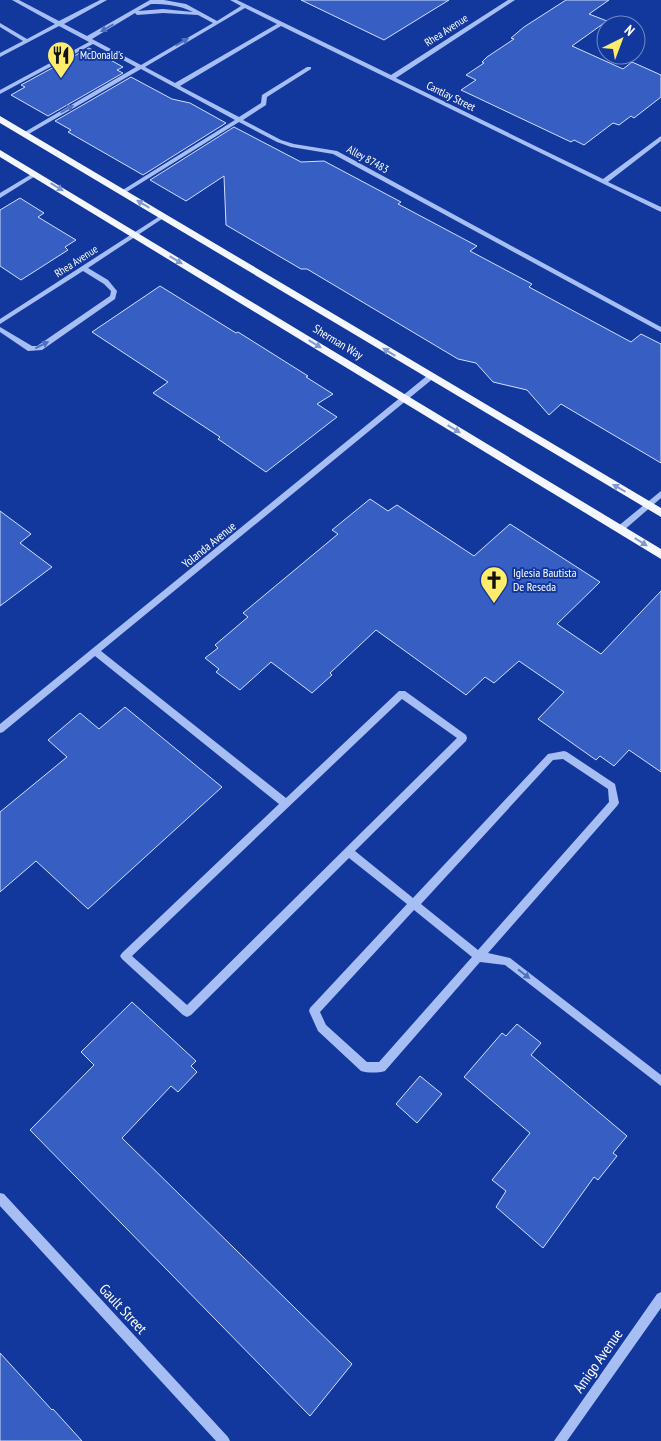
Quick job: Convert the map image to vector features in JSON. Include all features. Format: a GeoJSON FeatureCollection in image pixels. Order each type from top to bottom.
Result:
{"type":"FeatureCollection","features":[{"type":"Feature","properties":{"kind":"main road","name":"Sherman Way"},"geometry":{"type":"LineString","coordinates":[[0,119],[661,513]]}},
{"type":"Feature","properties":{"kind":"main road","name":"Sherman Way"},"geometry":{"type":"LineString","coordinates":[[0,153],[661,555]]}},
{"type":"Feature","properties":{"kind":"street","name":"Alley 87483"},"geometry":{"type":"LineString","coordinates":[[15,0],[279,141],[293,146],[335,152],[661,330]]}},
{"type":"Feature","properties":{"kind":"street"},"geometry":{"type":"LineString","coordinates":[[0,55],[104,0]]}},
{"type":"Feature","properties":{"kind":"street","name":"Cantlay Street"},"geometry":{"type":"LineString","coordinates":[[233,0],[661,210]]}},
{"type":"Feature","properties":{"kind":"street","name":"Rhea Avenue"},"geometry":{"type":"LineString","coordinates":[[391,78],[512,0]]}},
{"type":"Feature","properties":{"kind":"street"},"geometry":{"type":"LineString","coordinates":[[0,92],[90,40],[150,2],[184,5],[217,22]]}},
{"type":"Feature","properties":{"kind":"street"},"geometry":{"type":"LineString","coordinates":[[25,134],[140,68],[156,56],[245,6]]}},
{"type":"Feature","properties":{"kind":"street"},"geometry":{"type":"LineString","coordinates":[[0,24],[27,41]]}},
{"type":"Feature","properties":{"kind":"street"},"geometry":{"type":"LineString","coordinates":[[175,86],[280,24]]}},
{"type":"Feature","properties":{"kind":"street"},"geometry":{"type":"LineString","coordinates":[[123,192],[264,104],[264,96],[309,68]]}},
{"type":"Feature","properties":{"kind":"street"},"geometry":{"type":"LineString","coordinates":[[604,182],[661,138]]}},
{"type":"Feature","properties":{"kind":"street"},"geometry":{"type":"LineString","coordinates":[[0,196],[36,174]]}},
{"type":"Feature","properties":{"kind":"street","name":"Rhea Avenue"},"geometry":{"type":"LineString","coordinates":[[0,322],[163,216]]}},
{"type":"Feature","properties":{"kind":"street"},"geometry":{"type":"LineString","coordinates":[[0,329],[31,349],[39,348],[113,297],[114,291],[106,282],[83,268]]}},
{"type":"Feature","properties":{"kind":"street","name":"Yolanda Avenue"},"geometry":{"type":"LineString","coordinates":[[0,729],[431,377]]}},
{"type":"Feature","properties":{"kind":"street"},"geometry":{"type":"LineString","coordinates":[[620,530],[661,494]]}},
{"type":"Feature","properties":{"kind":"street"},"geometry":{"type":"LineString","coordinates":[[96,652],[286,804]]}},
{"type":"Feature","properties":{"kind":"street"},"geometry":{"type":"LineString","coordinates":[[402,694],[462,738],[187,1012],[126,956],[286,804],[402,694]]}},
{"type":"Feature","properties":{"kind":"street"},"geometry":{"type":"LineString","coordinates":[[564,755],[612,787],[614,803],[480,957],[381,1067],[366,1066],[322,1028],[314,1011],[551,757],[564,755]]}},
{"type":"Feature","properties":{"kind":"street"},"geometry":{"type":"LineString","coordinates":[[349,852],[480,957],[507,961],[661,1081]]}},
{"type":"Feature","properties":{"kind":"street","name":"Gault Street"},"geometry":{"type":"LineString","coordinates":[[0,1198],[224,1441]]}},
{"type":"Feature","properties":{"kind":"street","name":"Amigo Avenue"},"geometry":{"type":"LineString","coordinates":[[560,1441],[661,1298]]}},
{"type":"Feature","properties":{"kind":"building"},"geometry":{"type":"Polygon","coordinates":[[[301,0],[449,0],[384,40],[301,0]]]}},
{"type":"Feature","properties":{"kind":"building"},"geometry":{"type":"Polygon","coordinates":[[[566,0],[609,0],[589,14],[596,17],[596,29],[572,46],[596,57],[596,65],[614,65],[623,69],[628,65],[639,65],[661,75],[661,97],[634,118],[631,116],[619,125],[613,123],[584,145],[574,140],[571,142],[461,90],[476,80],[466,75],[484,63],[482,62],[487,57],[514,39],[511,38],[524,27],[566,0]]]}},
{"type":"Feature","properties":{"kind":"building","name":"McDonald's"},"geometry":{"type":"Polygon","coordinates":[[[89,48],[123,67],[117,70],[123,73],[48,116],[11,95],[25,87],[21,85],[89,48]]]}},
{"type":"Feature","properties":{"kind":"building"},"geometry":{"type":"Polygon","coordinates":[[[131,77],[172,99],[190,103],[226,123],[143,175],[68,132],[71,130],[55,121],[131,77]]]}},
{"type":"Feature","properties":{"kind":"building"},"geometry":{"type":"Polygon","coordinates":[[[234,127],[301,162],[324,161],[401,202],[398,204],[477,246],[470,251],[532,284],[529,287],[631,342],[641,334],[661,344],[661,463],[561,404],[549,415],[527,390],[493,382],[476,363],[458,359],[307,269],[301,269],[226,225],[224,176],[186,201],[150,180],[234,127]]]}},
{"type":"Feature","properties":{"kind":"building"},"geometry":{"type":"Polygon","coordinates":[[[20,198],[44,213],[38,217],[76,240],[65,247],[68,250],[21,280],[0,266],[0,210],[20,198]]]}},
{"type":"Feature","properties":{"kind":"building"},"geometry":{"type":"Polygon","coordinates":[[[160,286],[236,333],[238,332],[333,394],[317,404],[337,417],[266,472],[218,439],[220,437],[153,393],[168,382],[92,332],[160,286]]]}},
{"type":"Feature","properties":{"kind":"building"},"geometry":{"type":"Polygon","coordinates":[[[370,499],[388,511],[397,505],[474,556],[510,524],[600,582],[557,624],[601,654],[661,591],[661,772],[629,750],[614,766],[600,756],[596,760],[538,719],[564,692],[519,661],[494,683],[485,677],[466,695],[376,630],[330,673],[332,675],[312,693],[271,662],[240,690],[216,672],[219,669],[205,658],[218,648],[215,645],[248,617],[243,613],[338,534],[332,530],[370,499]]]}},
{"type":"Feature","properties":{"kind":"building"},"geometry":{"type":"Polygon","coordinates":[[[0,511],[31,534],[20,543],[52,567],[0,606],[0,511]]]}},
{"type":"Feature","properties":{"kind":"building"},"geometry":{"type":"Polygon","coordinates":[[[125,707],[222,787],[88,909],[36,861],[0,892],[0,812],[67,757],[48,740],[80,713],[99,729],[125,707]]]}},
{"type":"Feature","properties":{"kind":"building"},"geometry":{"type":"Polygon","coordinates":[[[132,1002],[196,1061],[191,1066],[197,1072],[178,1092],[171,1086],[122,1138],[352,1364],[310,1416],[30,1130],[94,1065],[81,1052],[132,1002]]]}},
{"type":"Feature","properties":{"kind":"building"},"geometry":{"type":"Polygon","coordinates":[[[517,1024],[541,1043],[531,1055],[627,1136],[613,1153],[617,1156],[598,1180],[594,1177],[543,1248],[496,1207],[506,1191],[492,1180],[530,1133],[464,1077],[502,1033],[506,1036],[517,1024]]]}},
{"type":"Feature","properties":{"kind":"building"},"geometry":{"type":"Polygon","coordinates":[[[420,1076],[442,1094],[417,1123],[396,1104],[420,1076]]]}},
{"type":"Feature","properties":{"kind":"building"},"geometry":{"type":"Polygon","coordinates":[[[0,1353],[52,1410],[82,1441],[0,1441],[0,1353]]]}},
{"type":"Feature","properties":{"kind":"place","name":"McDonald's"},"geometry":{"type":"Point","coordinates":[61,79]}},
{"type":"Feature","properties":{"kind":"place","name":"Iglesia Bautista De Reseda"},"geometry":{"type":"Point","coordinates":[494,604]}}]}
